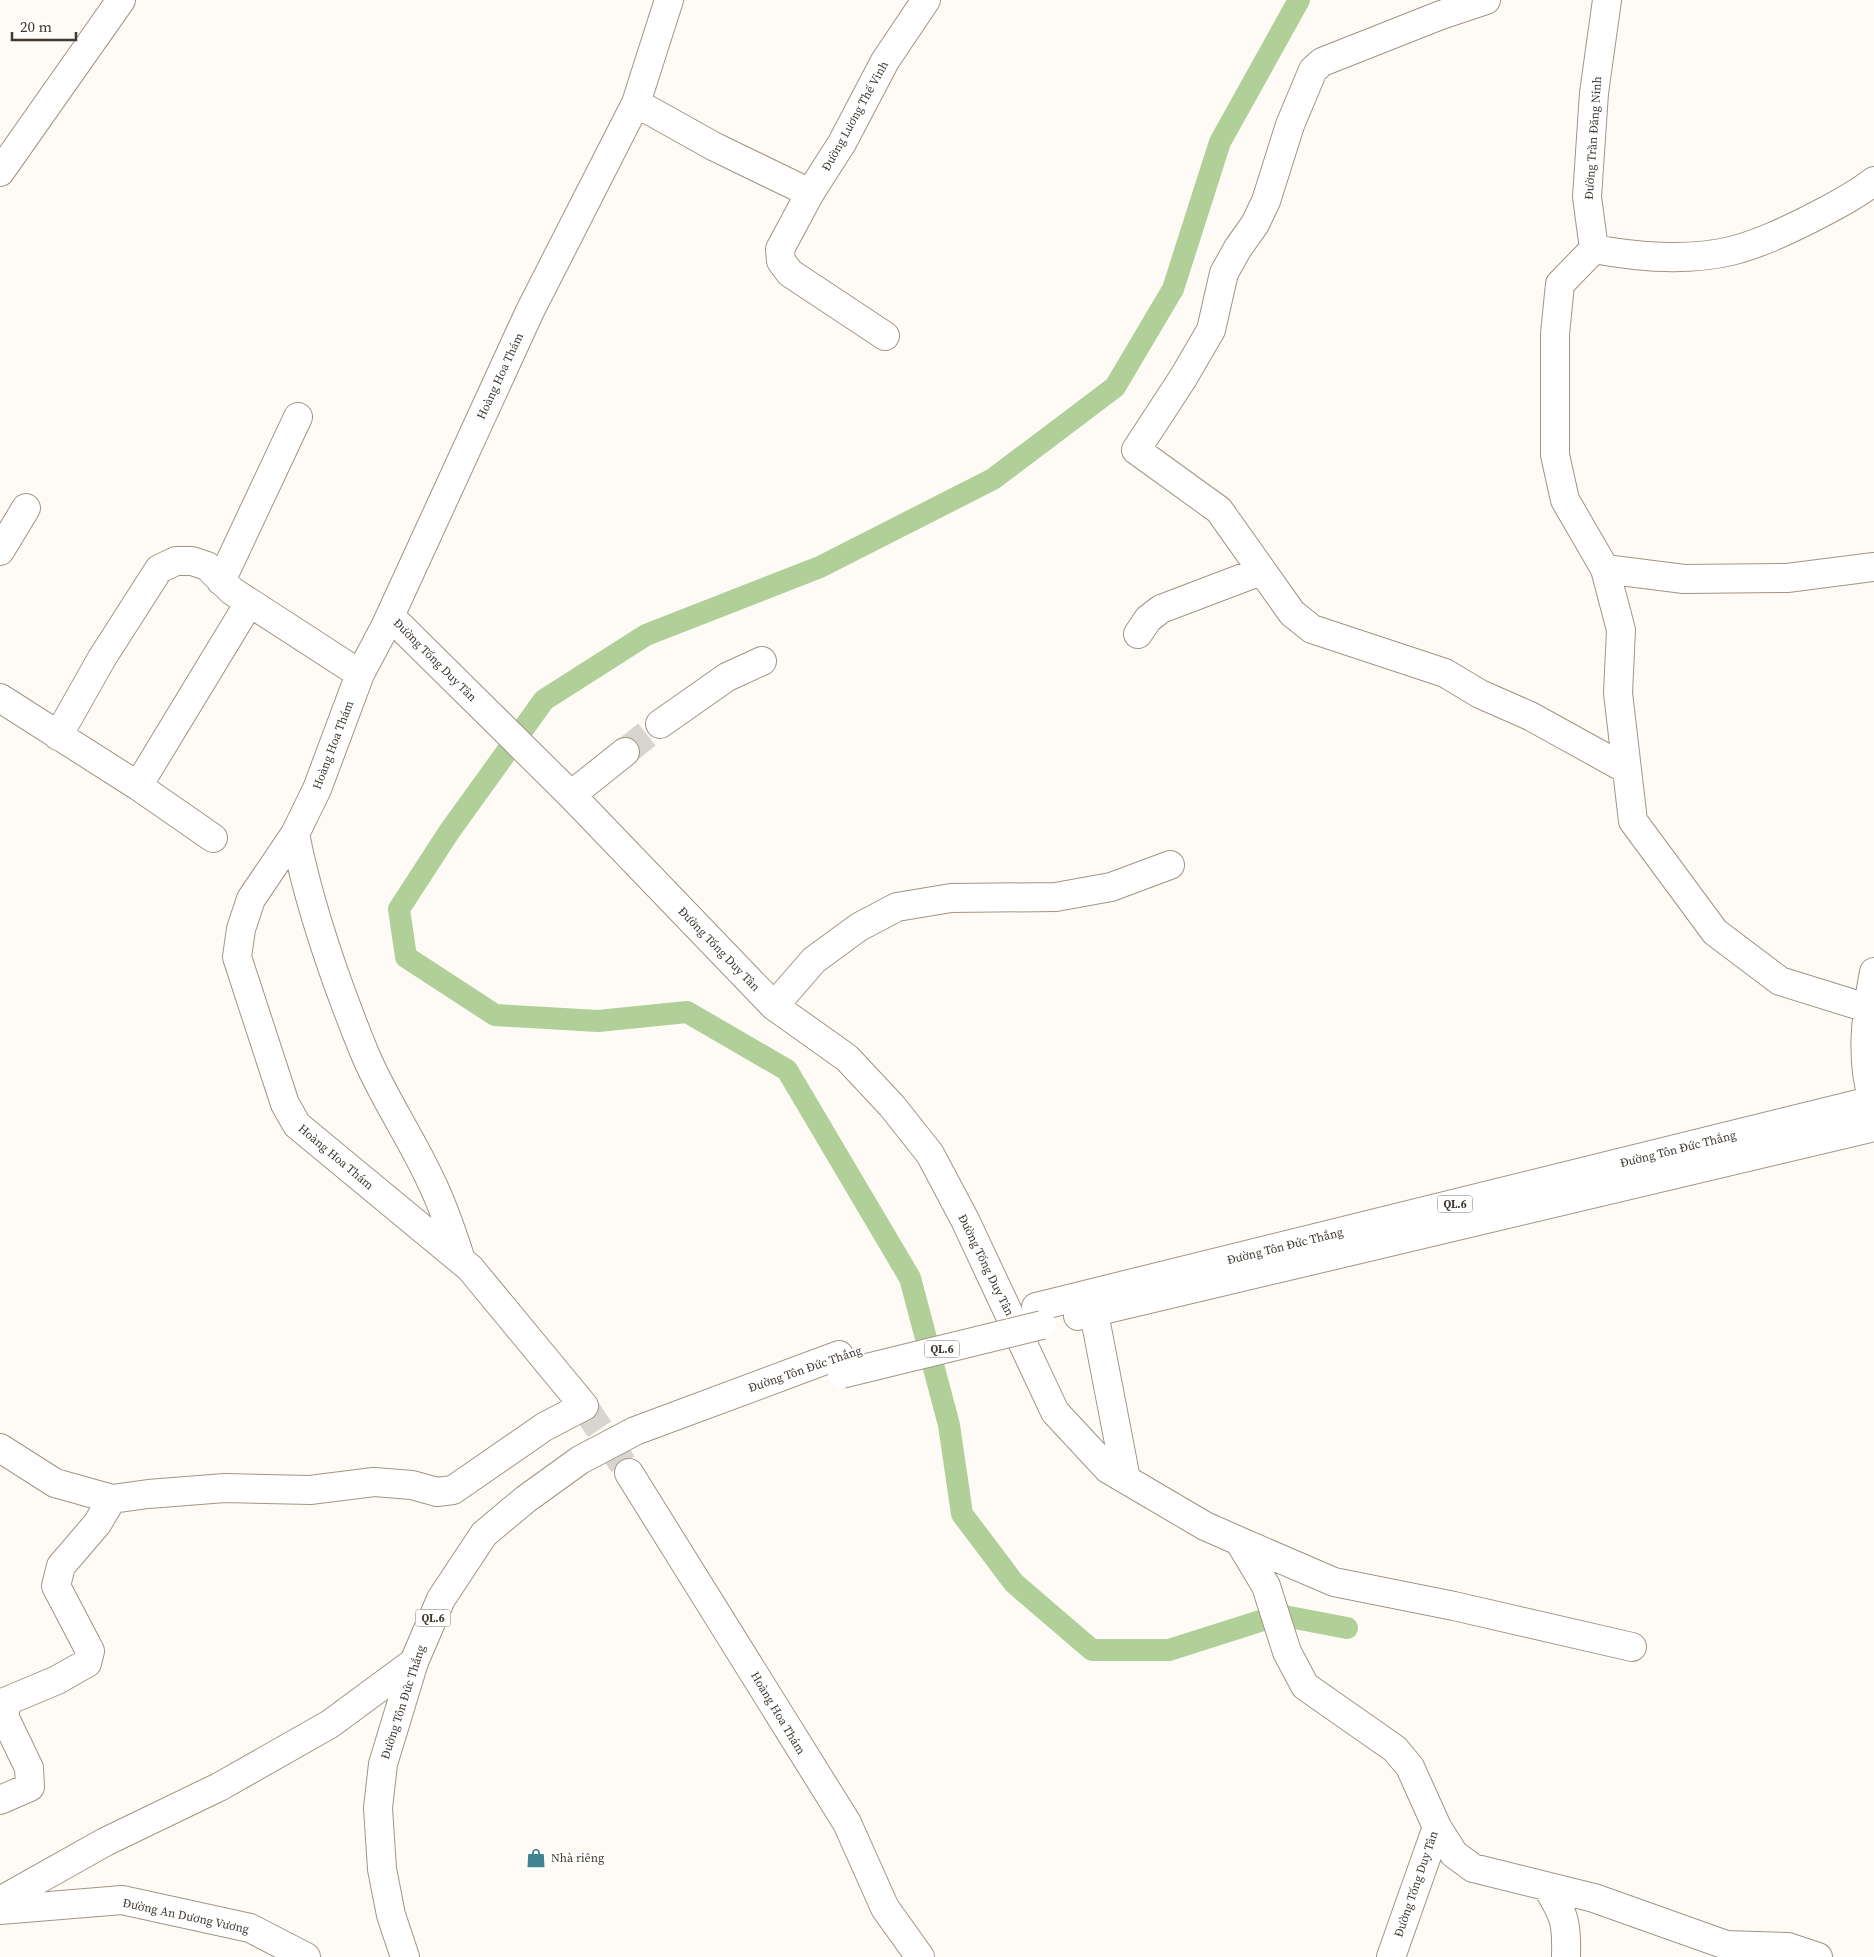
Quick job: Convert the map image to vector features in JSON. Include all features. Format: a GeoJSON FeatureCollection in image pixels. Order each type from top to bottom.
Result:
{"type":"FeatureCollection","features":[{"type":"Feature","properties":{"kind":"main road"},"geometry":{"type":"LineString","coordinates":[[0,172],[121,0]]}},
{"type":"Feature","properties":{"kind":"main road","name":"Hoàng Hoa Thám"},"geometry":{"type":"LineString","coordinates":[[112,1499],[225,1488],[310,1490],[374,1482],[412,1485],[437,1492],[453,1490],[544,1427],[584,1406],[470,1268],[297,1125],[285,1104],[237,957],[241,929],[251,899],[295,834],[317,789],[360,674],[390,616],[530,311],[636,103],[669,0]]}},
{"type":"Feature","properties":{"kind":"main road","name":"Đường Lương Thế Vinh"},"geometry":{"type":"LineString","coordinates":[[885,336],[790,273],[781,261],[780,249],[810,193],[842,144],[885,61],[926,0]]}},
{"type":"Feature","properties":{"kind":"main road"},"geometry":{"type":"LineString","coordinates":[[1486,0],[1441,15],[1322,62],[1313,70],[1290,125],[1266,201],[1255,224],[1224,273],[1211,330],[1183,378],[1136,448],[1136,452],[1219,510],[1292,613],[1312,629],[1445,673],[1480,694],[1530,716],[1626,769]]}},
{"type":"Feature","properties":{"kind":"main road","name":"Đường Trần Đăng Ninh"},"geometry":{"type":"LineString","coordinates":[[1594,249],[1587,197],[1602,1]]}},
{"type":"Feature","properties":{"kind":"main road"},"geometry":{"type":"LineString","coordinates":[[636,103],[715,146],[810,193]]}},
{"type":"Feature","properties":{"kind":"main road"},"geometry":{"type":"LineString","coordinates":[[1868,1008],[1780,982],[1715,932],[1633,821],[1618,693],[1620,630],[1605,569],[1565,500],[1555,455],[1555,334],[1560,284],[1594,249],[1636,257],[1678,256],[1730,251],[1782,233],[1871,193]]}},
{"type":"Feature","properties":{"kind":"main road"},"geometry":{"type":"LineString","coordinates":[[221,581],[298,417]]}},
{"type":"Feature","properties":{"kind":"main road"},"geometry":{"type":"LineString","coordinates":[[0,551],[26,508]]}},
{"type":"Feature","properties":{"kind":"main road"},"geometry":{"type":"LineString","coordinates":[[58,736],[102,658],[159,569],[176,561],[192,561],[207,566],[221,581],[249,603],[360,674]]}},
{"type":"Feature","properties":{"kind":"main road"},"geometry":{"type":"LineString","coordinates":[[1605,569],[1684,579],[1787,578],[1874,568]]}},
{"type":"Feature","properties":{"kind":"main road"},"geometry":{"type":"LineString","coordinates":[[1138,634],[1148,618],[1161,609],[1261,571]]}},
{"type":"Feature","properties":{"kind":"main road"},"geometry":{"type":"LineString","coordinates":[[138,786],[249,603]]}},
{"type":"Feature","properties":{"kind":"main road","name":"Đường Tống Duy Tân"},"geometry":{"type":"LineString","coordinates":[[390,616],[571,795],[774,1006],[847,1058],[892,1106],[930,1154],[969,1229],[1055,1412],[1108,1469],[1206,1526],[1239,1541],[1266,1586],[1287,1652],[1305,1686],[1395,1749],[1410,1767],[1437,1827],[1391,1957]]}},
{"type":"Feature","properties":{"kind":"main road"},"geometry":{"type":"LineString","coordinates":[[660,724],[727,677],[762,661]]}},
{"type":"Feature","properties":{"kind":"main road"},"geometry":{"type":"LineString","coordinates":[[0,698],[138,786],[213,838]]}},
{"type":"Feature","properties":{"kind":"main road"},"geometry":{"type":"LineString","coordinates":[[571,795],[626,752]]}},
{"type":"Feature","properties":{"kind":"main road"},"geometry":{"type":"LineString","coordinates":[[295,834],[312,903],[338,990],[380,1086],[430,1177],[445,1210],[461,1260]]}},
{"type":"Feature","properties":{"kind":"main road"},"geometry":{"type":"LineString","coordinates":[[774,1006],[814,960],[859,927],[897,907],[951,898],[1056,897],[1111,887],[1170,865]]}},
{"type":"Feature","properties":{"kind":"main road"},"geometry":{"type":"LineString","coordinates":[[1874,972],[1868,1008],[1865,1056],[1868,1086],[1874,1109]]}},
{"type":"Feature","properties":{"kind":"main road","name":"Đường Tôn Đức Thắng"},"geometry":{"type":"LineString","coordinates":[[1039,1316],[1094,1313],[1874,1109]]}},
{"type":"Feature","properties":{"kind":"main road","name":"Đường Tôn Đức Thắng"},"geometry":{"type":"LineString","coordinates":[[405,1957],[391,1915],[382,1869],[378,1808],[383,1764],[414,1662],[441,1599],[484,1534],[526,1499],[580,1460],[635,1431],[700,1406],[841,1364],[1874,1109]]}},
{"type":"Feature","properties":{"kind":"main road"},"geometry":{"type":"LineString","coordinates":[[1094,1313],[1126,1479]]}},
{"type":"Feature","properties":{"kind":"main road"},"geometry":{"type":"LineString","coordinates":[[0,1448],[54,1482],[112,1499],[97,1524],[61,1566],[56,1586],[90,1651],[87,1663],[57,1680],[7,1702],[4,1716],[29,1768],[30,1787],[0,1800]]}},
{"type":"Feature","properties":{"kind":"main road","name":"Hoàng Hoa Thám"},"geometry":{"type":"LineString","coordinates":[[629,1473],[848,1823],[885,1908],[920,1957]]}},
{"type":"Feature","properties":{"kind":"main road"},"geometry":{"type":"LineString","coordinates":[[1239,1541],[1334,1582],[1454,1606],[1632,1647]]}},
{"type":"Feature","properties":{"kind":"main road"},"geometry":{"type":"LineString","coordinates":[[0,1901],[105,1842],[219,1787],[330,1724],[414,1662]]}},
{"type":"Feature","properties":{"kind":"main road"},"geometry":{"type":"LineString","coordinates":[[1437,1827],[1454,1854],[1473,1868],[1594,1898],[1726,1945],[1788,1947],[1818,1957]]}},
{"type":"Feature","properties":{"kind":"main road"},"geometry":{"type":"LineString","coordinates":[[1547,1887],[1564,1915],[1567,1926],[1566,1957]]}},
{"type":"Feature","properties":{"kind":"main road","name":"Đường An Dương Vương"},"geometry":{"type":"LineString","coordinates":[[0,1910],[122,1900],[250,1928],[306,1957]]}},
{"type":"Feature","properties":{"kind":"waterway"},"geometry":{"type":"LineString","coordinates":[[1299,0],[1220,142],[1173,289],[1115,387],[993,479],[820,567],[646,635],[544,700],[449,832],[399,909],[406,957],[495,1015],[598,1021],[687,1012],[787,1070],[910,1278],[949,1425],[962,1514],[1014,1583],[1092,1650],[1169,1650],[1279,1615],[1347,1628]]}},
{"type":"Feature","properties":{"kind":"tunnel"},"geometry":{"type":"LineString","coordinates":[[625,752],[660,724]]}},
{"type":"Feature","properties":{"kind":"tunnel"},"geometry":{"type":"LineString","coordinates":[[584,1406],[629,1473]]}},
{"type":"Feature","properties":{"kind":"place","name":"Nhà riêng"},"geometry":{"type":"Point","coordinates":[536,1858]}}]}
